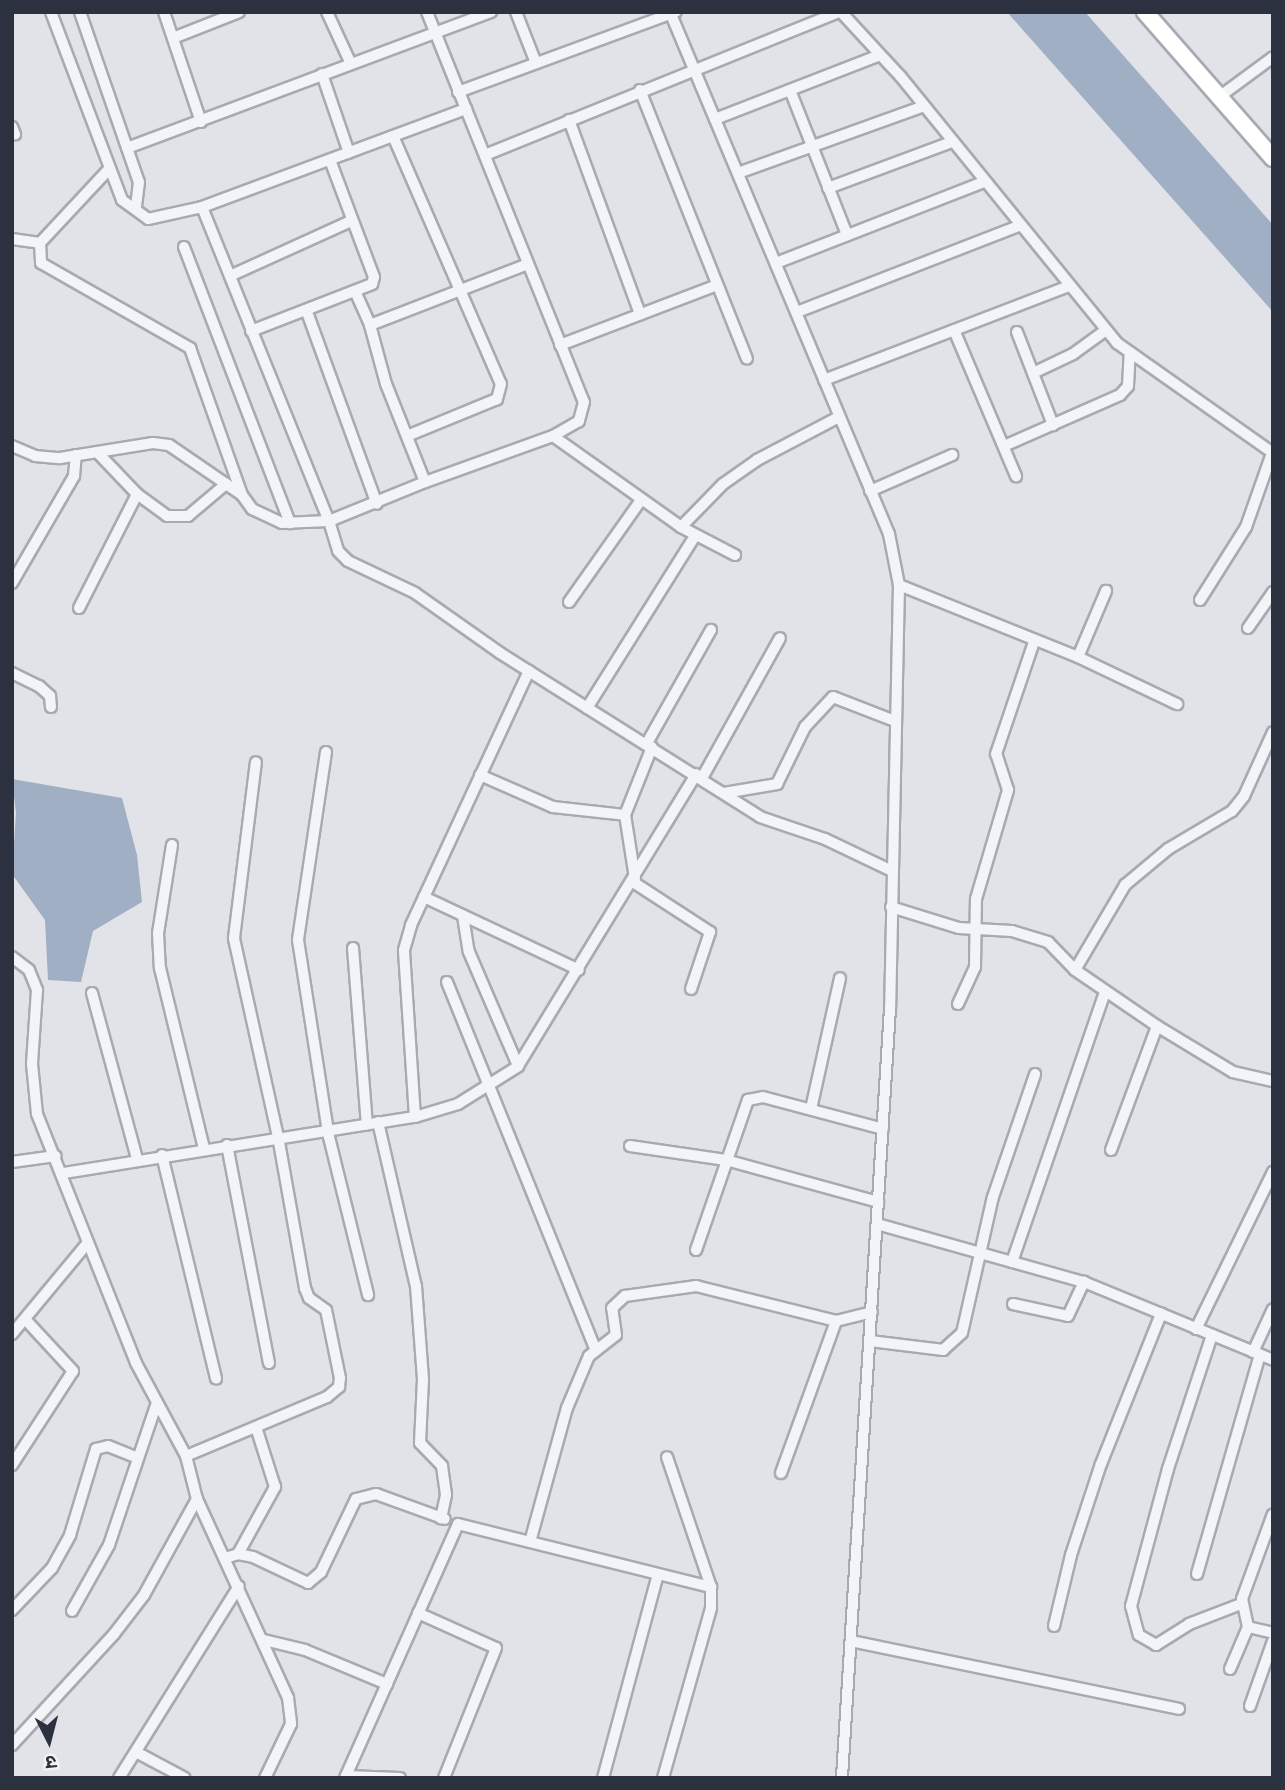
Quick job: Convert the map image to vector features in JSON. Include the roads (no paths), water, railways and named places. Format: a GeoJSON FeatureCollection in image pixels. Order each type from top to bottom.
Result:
{"type":"FeatureCollection","features":[{"type":"Feature","properties":{"kind":"street"},"geometry":{"type":"LineString","coordinates":[[51,12],[122,200],[136,206],[148,219],[162,219],[202,207],[466,109]]}},
{"type":"Feature","properties":{"kind":"street"},"geometry":{"type":"LineString","coordinates":[[80,12],[139,182],[136,206]]}},
{"type":"Feature","properties":{"kind":"street"},"geometry":{"type":"LineString","coordinates":[[164,12],[201,122]]}},
{"type":"Feature","properties":{"kind":"street"},"geometry":{"type":"LineString","coordinates":[[173,38],[239,12]]}},
{"type":"Feature","properties":{"kind":"street"},"geometry":{"type":"LineString","coordinates":[[327,12],[351,64]]}},
{"type":"Feature","properties":{"kind":"street"},"geometry":{"type":"LineString","coordinates":[[12,446],[35,456],[76,455],[153,443],[169,445],[242,495],[266,518],[290,523],[330,521],[377,504],[425,482],[553,436],[579,421],[584,402],[457,92],[428,12]]}},
{"type":"Feature","properties":{"kind":"street"},"geometry":{"type":"LineString","coordinates":[[127,148],[491,12]]}},
{"type":"Feature","properties":{"kind":"street"},"geometry":{"type":"LineString","coordinates":[[516,12],[536,63]]}},
{"type":"Feature","properties":{"kind":"street"},"geometry":{"type":"LineString","coordinates":[[485,155],[693,68],[840,12],[924,106],[1106,330],[1130,353],[1273,453],[1246,527],[1200,600]]}},
{"type":"Feature","properties":{"kind":"street"},"geometry":{"type":"LineString","coordinates":[[1145,12],[1273,158]]}},
{"type":"Feature","properties":{"kind":"street"},"geometry":{"type":"LineString","coordinates":[[457,92],[672,13],[889,534],[899,585],[883,1129],[842,1778]]}},
{"type":"Feature","properties":{"kind":"street"},"geometry":{"type":"LineString","coordinates":[[715,119],[880,55]]}},
{"type":"Feature","properties":{"kind":"street"},"geometry":{"type":"LineString","coordinates":[[1219,97],[1273,57]]}},
{"type":"Feature","properties":{"kind":"street"},"geometry":{"type":"LineString","coordinates":[[322,74],[349,153]]}},
{"type":"Feature","properties":{"kind":"street"},"geometry":{"type":"LineString","coordinates":[[640,90],[747,359]]}},
{"type":"Feature","properties":{"kind":"street"},"geometry":{"type":"LineString","coordinates":[[790,90],[847,235]]}},
{"type":"Feature","properties":{"kind":"street"},"geometry":{"type":"LineString","coordinates":[[738,173],[813,149],[924,106]]}},
{"type":"Feature","properties":{"kind":"street"},"geometry":{"type":"LineString","coordinates":[[569,120],[640,314]]}},
{"type":"Feature","properties":{"kind":"street"},"geometry":{"type":"LineString","coordinates":[[393,135],[500,384],[500,395],[407,436]]}},
{"type":"Feature","properties":{"kind":"street"},"geometry":{"type":"LineString","coordinates":[[828,188],[952,142]]}},
{"type":"Feature","properties":{"kind":"street"},"geometry":{"type":"LineString","coordinates":[[251,331],[307,312],[372,284],[374,278],[330,160]]}},
{"type":"Feature","properties":{"kind":"street"},"geometry":{"type":"LineString","coordinates":[[109,169],[40,243],[41,263],[190,348],[242,495]]}},
{"type":"Feature","properties":{"kind":"street"},"geometry":{"type":"LineString","coordinates":[[776,263],[984,181]]}},
{"type":"Feature","properties":{"kind":"street"},"geometry":{"type":"LineString","coordinates":[[202,207],[232,275],[251,331],[330,521],[338,551],[348,561],[415,593],[529,671],[760,817],[825,839],[890,870]]}},
{"type":"Feature","properties":{"kind":"street"},"geometry":{"type":"LineString","coordinates":[[232,275],[351,221]]}},
{"type":"Feature","properties":{"kind":"street"},"geometry":{"type":"LineString","coordinates":[[797,312],[1019,226]]}},
{"type":"Feature","properties":{"kind":"street"},"geometry":{"type":"LineString","coordinates":[[12,239],[40,243]]}},
{"type":"Feature","properties":{"kind":"street"},"geometry":{"type":"LineString","coordinates":[[184,247],[290,523]]}},
{"type":"Feature","properties":{"kind":"street"},"geometry":{"type":"LineString","coordinates":[[370,325],[528,264]]}},
{"type":"Feature","properties":{"kind":"street"},"geometry":{"type":"LineString","coordinates":[[560,345],[717,285]]}},
{"type":"Feature","properties":{"kind":"street"},"geometry":{"type":"LineString","coordinates":[[824,380],[1069,286]]}},
{"type":"Feature","properties":{"kind":"street"},"geometry":{"type":"LineString","coordinates":[[355,291],[370,325],[425,482]]}},
{"type":"Feature","properties":{"kind":"street"},"geometry":{"type":"LineString","coordinates":[[307,312],[377,504]]}},
{"type":"Feature","properties":{"kind":"street"},"geometry":{"type":"LineString","coordinates":[[954,330],[1016,476]]}},
{"type":"Feature","properties":{"kind":"street"},"geometry":{"type":"LineString","coordinates":[[1032,373],[1073,354],[1106,330]]}},
{"type":"Feature","properties":{"kind":"street"},"geometry":{"type":"LineString","coordinates":[[1017,332],[1053,425]]}},
{"type":"Feature","properties":{"kind":"street"},"geometry":{"type":"LineString","coordinates":[[1004,446],[1120,395],[1128,386],[1130,353]]}},
{"type":"Feature","properties":{"kind":"street"},"geometry":{"type":"LineString","coordinates":[[681,527],[723,484],[757,460],[839,417]]}},
{"type":"Feature","properties":{"kind":"street"},"geometry":{"type":"LineString","coordinates":[[553,436],[681,527],[736,555]]}},
{"type":"Feature","properties":{"kind":"street"},"geometry":{"type":"LineString","coordinates":[[97,452],[137,494],[167,516],[188,516],[226,484]]}},
{"type":"Feature","properties":{"kind":"street"},"geometry":{"type":"LineString","coordinates":[[12,583],[74,476],[76,455]]}},
{"type":"Feature","properties":{"kind":"street"},"geometry":{"type":"LineString","coordinates":[[870,491],[952,456]]}},
{"type":"Feature","properties":{"kind":"street"},"geometry":{"type":"LineString","coordinates":[[79,608],[137,494]]}},
{"type":"Feature","properties":{"kind":"street"},"geometry":{"type":"LineString","coordinates":[[569,602],[641,500]]}},
{"type":"Feature","properties":{"kind":"street"},"geometry":{"type":"LineString","coordinates":[[587,708],[695,536]]}},
{"type":"Feature","properties":{"kind":"street"},"geometry":{"type":"LineString","coordinates":[[899,585],[1034,642],[1078,657],[1177,704]]}},
{"type":"Feature","properties":{"kind":"street"},"geometry":{"type":"LineString","coordinates":[[1078,657],[1106,591]]}},
{"type":"Feature","properties":{"kind":"street"},"geometry":{"type":"LineString","coordinates":[[1248,628],[1273,592]]}},
{"type":"Feature","properties":{"kind":"street"},"geometry":{"type":"LineString","coordinates":[[691,989],[710,932],[634,880],[625,815],[650,745],[711,630]]}},
{"type":"Feature","properties":{"kind":"street"},"geometry":{"type":"LineString","coordinates":[[64,1173],[204,1148],[415,1117],[458,1104],[518,1066],[699,776],[780,638]]}},
{"type":"Feature","properties":{"kind":"street"},"geometry":{"type":"LineString","coordinates":[[958,1004],[975,967],[976,899],[1008,790],[996,754],[1034,642]]}},
{"type":"Feature","properties":{"kind":"street"},"geometry":{"type":"LineString","coordinates":[[415,1117],[403,968],[411,925],[529,671]]}},
{"type":"Feature","properties":{"kind":"street"},"geometry":{"type":"LineString","coordinates":[[12,673],[39,686],[50,696],[51,707]]}},
{"type":"Feature","properties":{"kind":"street"},"geometry":{"type":"LineString","coordinates":[[724,793],[777,784],[805,727],[834,697],[895,721]]}},
{"type":"Feature","properties":{"kind":"street"},"geometry":{"type":"LineString","coordinates":[[1075,970],[1125,885],[1168,849],[1232,811],[1244,796],[1273,732]]}},
{"type":"Feature","properties":{"kind":"street"},"geometry":{"type":"LineString","coordinates":[[326,752],[298,940],[328,1130],[368,1295]]}},
{"type":"Feature","properties":{"kind":"street"},"geometry":{"type":"LineString","coordinates":[[186,1457],[327,1397],[339,1387],[340,1378],[326,1310],[309,1298],[305,1288],[278,1137],[234,938],[256,762]]}},
{"type":"Feature","properties":{"kind":"street"},"geometry":{"type":"LineString","coordinates":[[480,775],[552,807],[625,815]]}},
{"type":"Feature","properties":{"kind":"street"},"geometry":{"type":"LineString","coordinates":[[172,845],[158,933],[160,968],[204,1148]]}},
{"type":"Feature","properties":{"kind":"street"},"geometry":{"type":"LineString","coordinates":[[424,897],[579,970]]}},
{"type":"Feature","properties":{"kind":"street"},"geometry":{"type":"LineString","coordinates":[[891,907],[976,930],[1012,931],[1048,942],[1075,970],[1157,1026],[1233,1072],[1273,1081]]}},
{"type":"Feature","properties":{"kind":"street"},"geometry":{"type":"LineString","coordinates":[[463,916],[469,952],[518,1066]]}},
{"type":"Feature","properties":{"kind":"street"},"geometry":{"type":"LineString","coordinates":[[354,948],[373,1123],[416,1286],[423,1379],[420,1443],[443,1466],[446,1495],[441,1518]]}},
{"type":"Feature","properties":{"kind":"street"},"geometry":{"type":"LineString","coordinates":[[12,957],[29,970],[37,990],[32,1091],[64,1173],[86,1245],[156,1405],[186,1457],[197,1500],[264,1640],[291,1709],[291,1724],[265,1778]]}},
{"type":"Feature","properties":{"kind":"street"},"geometry":{"type":"LineString","coordinates":[[811,1109],[840,978]]}},
{"type":"Feature","properties":{"kind":"street"},"geometry":{"type":"LineString","coordinates":[[447,982],[485,1087],[594,1348]]}},
{"type":"Feature","properties":{"kind":"street"},"geometry":{"type":"LineString","coordinates":[[1012,1262],[1105,992]]}},
{"type":"Feature","properties":{"kind":"street"},"geometry":{"type":"LineString","coordinates":[[92,993],[137,1159]]}},
{"type":"Feature","properties":{"kind":"street"},"geometry":{"type":"LineString","coordinates":[[1111,1150],[1157,1026]]}},
{"type":"Feature","properties":{"kind":"street"},"geometry":{"type":"LineString","coordinates":[[870,1341],[943,1350],[953,1346],[962,1333],[993,1197],[1035,1074]]}},
{"type":"Feature","properties":{"kind":"street"},"geometry":{"type":"LineString","coordinates":[[696,1250],[743,1110],[754,1096],[883,1129]]}},
{"type":"Feature","properties":{"kind":"street"},"geometry":{"type":"LineString","coordinates":[[227,1145],[269,1363]]}},
{"type":"Feature","properties":{"kind":"street"},"geometry":{"type":"LineString","coordinates":[[630,1146],[726,1160],[878,1202]]}},
{"type":"Feature","properties":{"kind":"street"},"geometry":{"type":"LineString","coordinates":[[162,1155],[216,1379]]}},
{"type":"Feature","properties":{"kind":"street"},"geometry":{"type":"LineString","coordinates":[[13,1166],[56,1156]]}},
{"type":"Feature","properties":{"kind":"street"},"geometry":{"type":"LineString","coordinates":[[1196,1329],[1273,1172]]}},
{"type":"Feature","properties":{"kind":"street"},"geometry":{"type":"LineString","coordinates":[[877,1224],[1084,1282],[1273,1360]]}},
{"type":"Feature","properties":{"kind":"street"},"geometry":{"type":"LineString","coordinates":[[12,1334],[86,1245]]}},
{"type":"Feature","properties":{"kind":"street"},"geometry":{"type":"LineString","coordinates":[[1013,1304],[1063,1317],[1073,1309],[1084,1282]]}},
{"type":"Feature","properties":{"kind":"street"},"geometry":{"type":"LineString","coordinates":[[530,1542],[568,1408],[594,1348],[616,1335],[612,1308],[625,1296],[685,1285],[718,1288],[836,1321],[872,1312]]}},
{"type":"Feature","properties":{"kind":"street"},"geometry":{"type":"LineString","coordinates":[[1197,1574],[1257,1354],[1273,1309]]}},
{"type":"Feature","properties":{"kind":"street"},"geometry":{"type":"LineString","coordinates":[[1054,1626],[1071,1555],[1101,1464],[1161,1314]]}},
{"type":"Feature","properties":{"kind":"street"},"geometry":{"type":"LineString","coordinates":[[12,1465],[73,1371],[26,1320]]}},
{"type":"Feature","properties":{"kind":"street"},"geometry":{"type":"LineString","coordinates":[[781,1473],[836,1321]]}},
{"type":"Feature","properties":{"kind":"street"},"geometry":{"type":"LineString","coordinates":[[1212,1335],[1168,1469],[1130,1606],[1139,1635],[1156,1645],[1189,1624],[1241,1604]]}},
{"type":"Feature","properties":{"kind":"street"},"geometry":{"type":"LineString","coordinates":[[72,1611],[109,1545],[156,1405]]}},
{"type":"Feature","properties":{"kind":"street"},"geometry":{"type":"LineString","coordinates":[[238,1554],[275,1487],[256,1427]]}},
{"type":"Feature","properties":{"kind":"street"},"geometry":{"type":"LineString","coordinates":[[12,1610],[52,1568],[70,1535],[96,1449],[108,1446],[138,1458]]}},
{"type":"Feature","properties":{"kind":"street"},"geometry":{"type":"LineString","coordinates":[[663,1778],[711,1608],[711,1587],[667,1457]]}},
{"type":"Feature","properties":{"kind":"street"},"geometry":{"type":"LineString","coordinates":[[225,1558],[238,1554],[308,1583],[321,1572],[356,1499],[376,1494],[458,1524],[711,1587]]}},
{"type":"Feature","properties":{"kind":"street"},"geometry":{"type":"LineString","coordinates":[[12,1745],[114,1634],[144,1595],[197,1500]]}},
{"type":"Feature","properties":{"kind":"street"},"geometry":{"type":"LineString","coordinates":[[1230,1670],[1248,1627],[1241,1604],[1273,1514]]}},
{"type":"Feature","properties":{"kind":"street"},"geometry":{"type":"LineString","coordinates":[[400,1778],[346,1777],[458,1524]]}},
{"type":"Feature","properties":{"kind":"street"},"geometry":{"type":"LineString","coordinates":[[603,1778],[658,1574]]}},
{"type":"Feature","properties":{"kind":"street"},"geometry":{"type":"LineString","coordinates":[[119,1778],[239,1586]]}},
{"type":"Feature","properties":{"kind":"street"},"geometry":{"type":"LineString","coordinates":[[418,1613],[496,1648],[444,1778]]}},
{"type":"Feature","properties":{"kind":"street"},"geometry":{"type":"LineString","coordinates":[[1248,1627],[1273,1633]]}},
{"type":"Feature","properties":{"kind":"street"},"geometry":{"type":"LineString","coordinates":[[264,1640],[305,1650],[387,1684]]}},
{"type":"Feature","properties":{"kind":"street"},"geometry":{"type":"LineString","coordinates":[[851,1641],[1179,1709]]}},
{"type":"Feature","properties":{"kind":"street"},"geometry":{"type":"LineString","coordinates":[[1250,1706],[1273,1641]]}},
{"type":"Feature","properties":{"kind":"street"},"geometry":{"type":"LineString","coordinates":[[136,1752],[185,1778]]}},
{"type":"Feature","properties":{"kind":"water"},"geometry":{"type":"Polygon","coordinates":[[[1007,12],[1085,12],[1273,225],[1273,312],[1007,12]]]}},
{"type":"Feature","properties":{"kind":"water"},"geometry":{"type":"Polygon","coordinates":[[[12,779],[122,798],[137,855],[142,902],[93,931],[81,982],[48,980],[45,920],[12,874],[16,813],[12,779]]]}}]}
